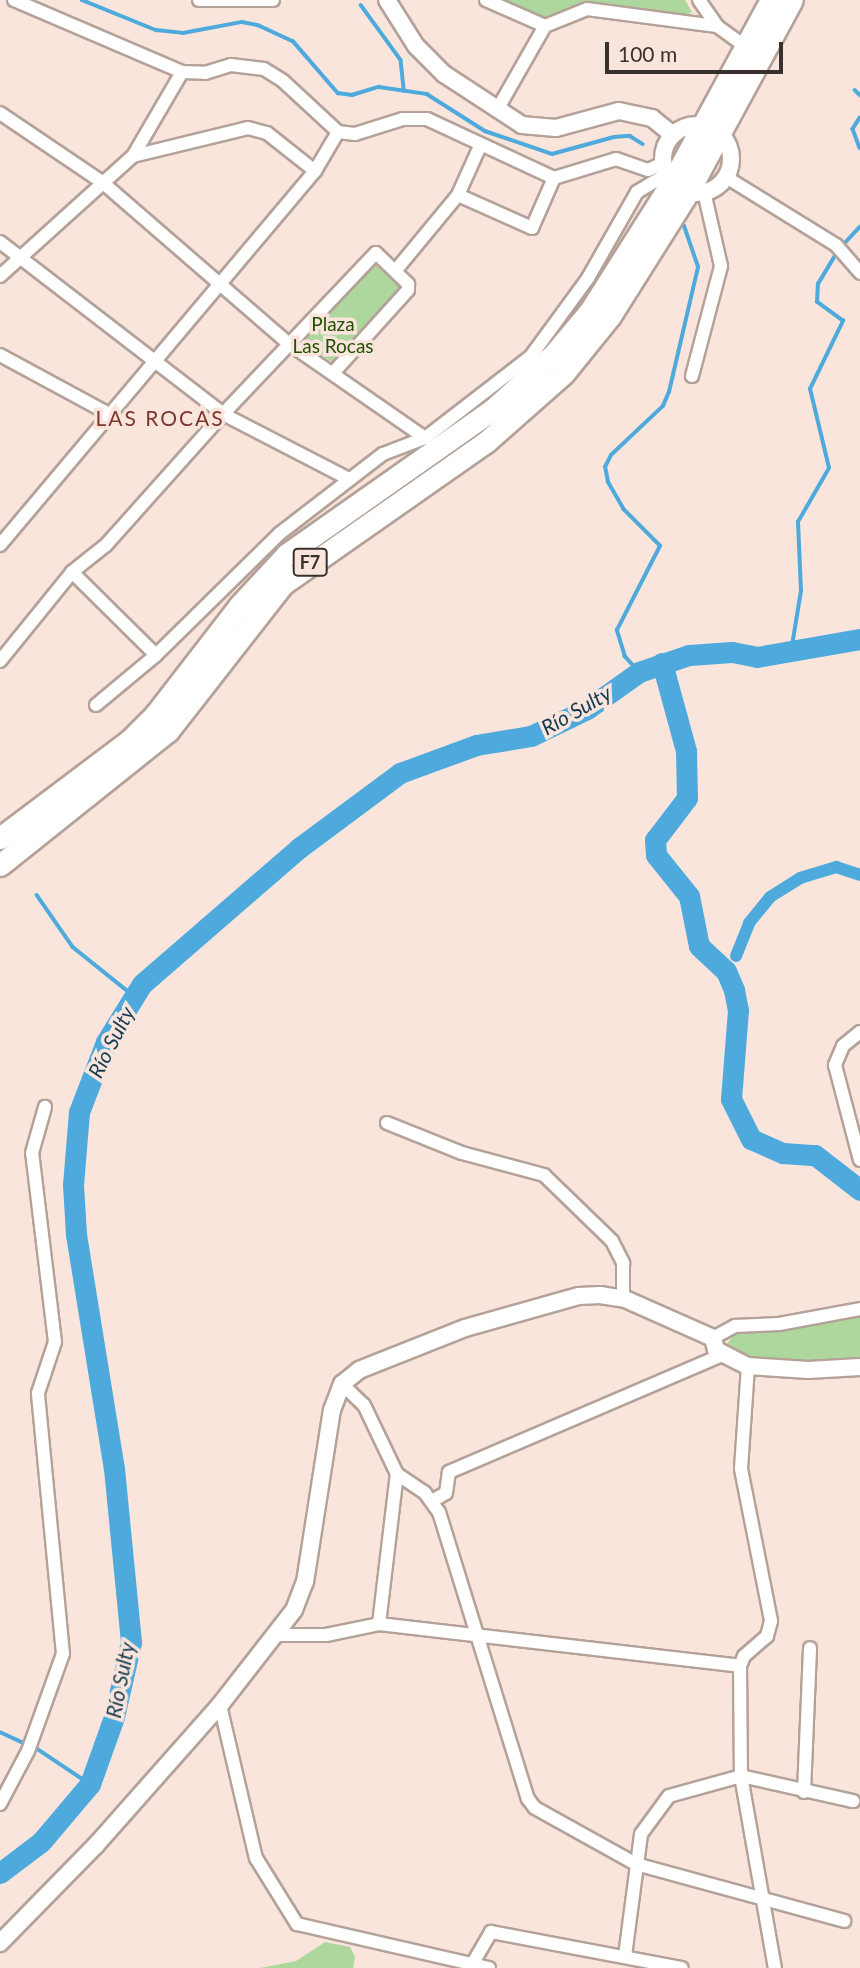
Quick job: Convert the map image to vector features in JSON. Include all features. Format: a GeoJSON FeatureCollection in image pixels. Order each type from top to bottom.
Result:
{"type":"FeatureCollection","features":[{"type":"Feature","properties":{"kind":"highway","name":"F7"},"geometry":{"type":"LineString","coordinates":[[710,129],[745,46],[771,0]]}},
{"type":"Feature","properties":{"kind":"highway","name":"F7"},"geometry":{"type":"LineString","coordinates":[[0,838],[138,732],[177,690],[257,584],[287,554],[517,391],[590,311],[679,180],[792,0]]}},
{"type":"Feature","properties":{"kind":"highway","name":"F7"},"geometry":{"type":"LineString","coordinates":[[0,864],[168,731],[283,584],[486,442],[564,373],[610,316],[679,180]]}},
{"type":"Feature","properties":{"kind":"street"},"geometry":{"type":"LineString","coordinates":[[14,0],[182,72],[205,73],[231,65],[264,69],[338,132],[355,134],[414,117],[427,118],[480,146],[554,178],[617,159],[679,180]]}},
{"type":"Feature","properties":{"kind":"street"},"geometry":{"type":"LineString","coordinates":[[200,0],[273,0]]}},
{"type":"Feature","properties":{"kind":"street"},"geometry":{"type":"LineString","coordinates":[[387,0],[416,46],[444,74],[497,110],[539,129],[598,114],[638,113],[673,135]]}},
{"type":"Feature","properties":{"kind":"street"},"geometry":{"type":"LineString","coordinates":[[486,0],[545,26],[555,26],[587,9],[717,26]]}},
{"type":"Feature","properties":{"kind":"street"},"geometry":{"type":"LineString","coordinates":[[699,0],[717,26],[745,46]]}},
{"type":"Feature","properties":{"kind":"street"},"geometry":{"type":"LineString","coordinates":[[497,110],[545,26]]}},
{"type":"Feature","properties":{"kind":"street"},"geometry":{"type":"LineString","coordinates":[[0,276],[133,156],[182,72]]}},
{"type":"Feature","properties":{"kind":"street"},"geometry":{"type":"LineString","coordinates":[[0,113],[102,182],[288,343],[334,372],[425,438]]}},
{"type":"Feature","properties":{"kind":"street"},"geometry":{"type":"LineString","coordinates":[[673,135],[689,126],[710,129],[731,155],[726,177]]}},
{"type":"Feature","properties":{"kind":"street"},"geometry":{"type":"LineString","coordinates":[[133,156],[248,128],[267,133],[315,171]]}},
{"type":"Feature","properties":{"kind":"street"},"geometry":{"type":"LineString","coordinates":[[0,545],[315,171],[338,132]]}},
{"type":"Feature","properties":{"kind":"street"},"geometry":{"type":"LineString","coordinates":[[673,135],[679,180],[721,266],[692,376]]}},
{"type":"Feature","properties":{"kind":"street"},"geometry":{"type":"LineString","coordinates":[[396,270],[458,195],[480,146]]}},
{"type":"Feature","properties":{"kind":"street"},"geometry":{"type":"LineString","coordinates":[[96,705],[156,655],[253,555],[383,454],[425,438],[531,356],[582,289],[637,192],[679,180],[726,177],[836,245],[860,273]]}},
{"type":"Feature","properties":{"kind":"street"},"geometry":{"type":"LineString","coordinates":[[458,195],[532,228],[554,178]]}},
{"type":"Feature","properties":{"kind":"street"},"geometry":{"type":"LineString","coordinates":[[0,242],[223,414],[349,479]]}},
{"type":"Feature","properties":{"kind":"street"},"geometry":{"type":"LineString","coordinates":[[0,661],[72,572],[106,545],[288,343],[376,253],[396,270],[408,290],[334,372]]}},
{"type":"Feature","properties":{"kind":"street"},"geometry":{"type":"LineString","coordinates":[[0,355],[109,414]]}},
{"type":"Feature","properties":{"kind":"street"},"geometry":{"type":"LineString","coordinates":[[72,572],[156,655]]}},
{"type":"Feature","properties":{"kind":"street"},"geometry":{"type":"LineString","coordinates":[[860,1032],[844,1046],[835,1065],[860,1160]]}},
{"type":"Feature","properties":{"kind":"street"},"geometry":{"type":"LineString","coordinates":[[0,1804],[28,1751],[62,1654],[38,1393],[55,1342],[32,1153],[45,1107]]}},
{"type":"Feature","properties":{"kind":"street"},"geometry":{"type":"LineString","coordinates":[[387,1123],[462,1153],[544,1175],[612,1241],[623,1263],[622,1299]]}},
{"type":"Feature","properties":{"kind":"street"},"geometry":{"type":"LineString","coordinates":[[0,1943],[43,1904],[220,1705],[294,1610],[305,1582],[323,1449],[342,1384],[380,1359],[465,1328],[579,1296],[622,1299],[713,1338],[722,1355],[748,1366],[795,1370],[860,1367]]}},
{"type":"Feature","properties":{"kind":"street"},"geometry":{"type":"LineString","coordinates":[[713,1338],[735,1326],[779,1324],[860,1309]]}},
{"type":"Feature","properties":{"kind":"street"},"geometry":{"type":"LineString","coordinates":[[432,1501],[446,1493],[449,1472],[722,1355]]}},
{"type":"Feature","properties":{"kind":"street"},"geometry":{"type":"LineString","coordinates":[[748,1366],[741,1469],[771,1621],[767,1636],[744,1656],[740,1666],[741,1776],[775,1968]]}},
{"type":"Feature","properties":{"kind":"street"},"geometry":{"type":"LineString","coordinates":[[342,1384],[364,1405],[397,1474],[432,1501],[478,1634],[528,1799],[535,1808],[605,1842],[636,1864],[844,1921]]}},
{"type":"Feature","properties":{"kind":"street"},"geometry":{"type":"LineString","coordinates":[[379,1624],[397,1474]]}},
{"type":"Feature","properties":{"kind":"street"},"geometry":{"type":"LineString","coordinates":[[276,1635],[327,1635],[379,1624],[740,1666]]}},
{"type":"Feature","properties":{"kind":"street"},"geometry":{"type":"LineString","coordinates":[[804,1792],[810,1648]]}},
{"type":"Feature","properties":{"kind":"street"},"geometry":{"type":"LineString","coordinates":[[220,1705],[256,1858],[297,1924],[489,1968]]}},
{"type":"Feature","properties":{"kind":"street"},"geometry":{"type":"LineString","coordinates":[[625,1956],[641,1834],[669,1796],[741,1776],[853,1801]]}},
{"type":"Feature","properties":{"kind":"street"},"geometry":{"type":"LineString","coordinates":[[471,1966],[491,1932],[682,1968]]}},
{"type":"Feature","properties":{"kind":"green space"},"geometry":{"type":"Polygon","coordinates":[[[498,0],[685,0],[692,12],[685,16],[585,2],[552,20],[498,0]]]}},
{"type":"Feature","properties":{"kind":"green space","name":"Plaza Las Rocas"},"geometry":{"type":"Polygon","coordinates":[[[373,263],[403,288],[334,363],[305,345],[302,338],[373,263]]]}},
{"type":"Feature","properties":{"kind":"green space"},"geometry":{"type":"Polygon","coordinates":[[[860,1313],[860,1358],[804,1363],[750,1359],[727,1344],[734,1335],[860,1313]]]}},
{"type":"Feature","properties":{"kind":"green space"},"geometry":{"type":"Polygon","coordinates":[[[325,1942],[350,1947],[355,1957],[353,1968],[260,1968],[296,1961],[325,1942]]]}},
{"type":"Feature","properties":{"kind":"waterway"},"geometry":{"type":"LineString","coordinates":[[82,0],[156,30],[183,33],[242,22],[258,25],[293,41],[338,93],[352,95],[379,87],[427,94],[485,131],[552,154],[614,137],[630,136],[643,144]]}},
{"type":"Feature","properties":{"kind":"waterway"},"geometry":{"type":"LineString","coordinates":[[361,5],[401,60],[404,91]]}},
{"type":"Feature","properties":{"kind":"waterway"},"geometry":{"type":"LineString","coordinates":[[855,90],[860,95]]}},
{"type":"Feature","properties":{"kind":"waterway"},"geometry":{"type":"LineString","coordinates":[[860,118],[853,129],[860,148]]}},
{"type":"Feature","properties":{"kind":"waterway"},"geometry":{"type":"LineString","coordinates":[[639,672],[625,657],[617,630],[660,546],[624,510],[608,482],[605,467],[611,455],[663,406],[669,392],[698,267],[684,226]]}},
{"type":"Feature","properties":{"kind":"waterway"},"geometry":{"type":"LineString","coordinates":[[842,246],[860,227]]}},
{"type":"Feature","properties":{"kind":"waterway"},"geometry":{"type":"LineString","coordinates":[[791,652],[801,591],[798,522],[829,468],[810,389],[843,321],[817,302],[818,284],[837,252]]}},
{"type":"Feature","properties":{"kind":"waterway","name":"Río Sulty"},"geometry":{"type":"LineString","coordinates":[[0,1873],[41,1842],[90,1784],[114,1717],[131,1642],[114,1469],[76,1234],[73,1185],[79,1112],[106,1042],[142,984],[299,848],[400,773],[476,745],[531,736],[587,709],[639,672],[689,655],[732,652],[757,657],[860,639]]}},
{"type":"Feature","properties":{"kind":"waterway"},"geometry":{"type":"LineString","coordinates":[[662,663],[686,751],[687,798],[655,840],[656,855],[689,896],[699,946],[726,971],[734,990],[738,1010],[731,1099],[751,1139],[783,1153],[815,1155],[860,1190]]}},
{"type":"Feature","properties":{"kind":"waterway"},"geometry":{"type":"LineString","coordinates":[[736,956],[749,923],[770,897],[800,878],[836,867],[860,875]]}},
{"type":"Feature","properties":{"kind":"waterway"},"geometry":{"type":"LineString","coordinates":[[37,895],[73,947],[134,996]]}},
{"type":"Feature","properties":{"kind":"waterway"},"geometry":{"type":"LineString","coordinates":[[0,1732],[24,1743]]}},
{"type":"Feature","properties":{"kind":"waterway"},"geometry":{"type":"LineString","coordinates":[[36,1748],[90,1784]]}},
{"type":"Feature","properties":{"kind":"district","name":"LAS ROCAS"},"geometry":{"type":"Point","coordinates":[160,418]}}]}
